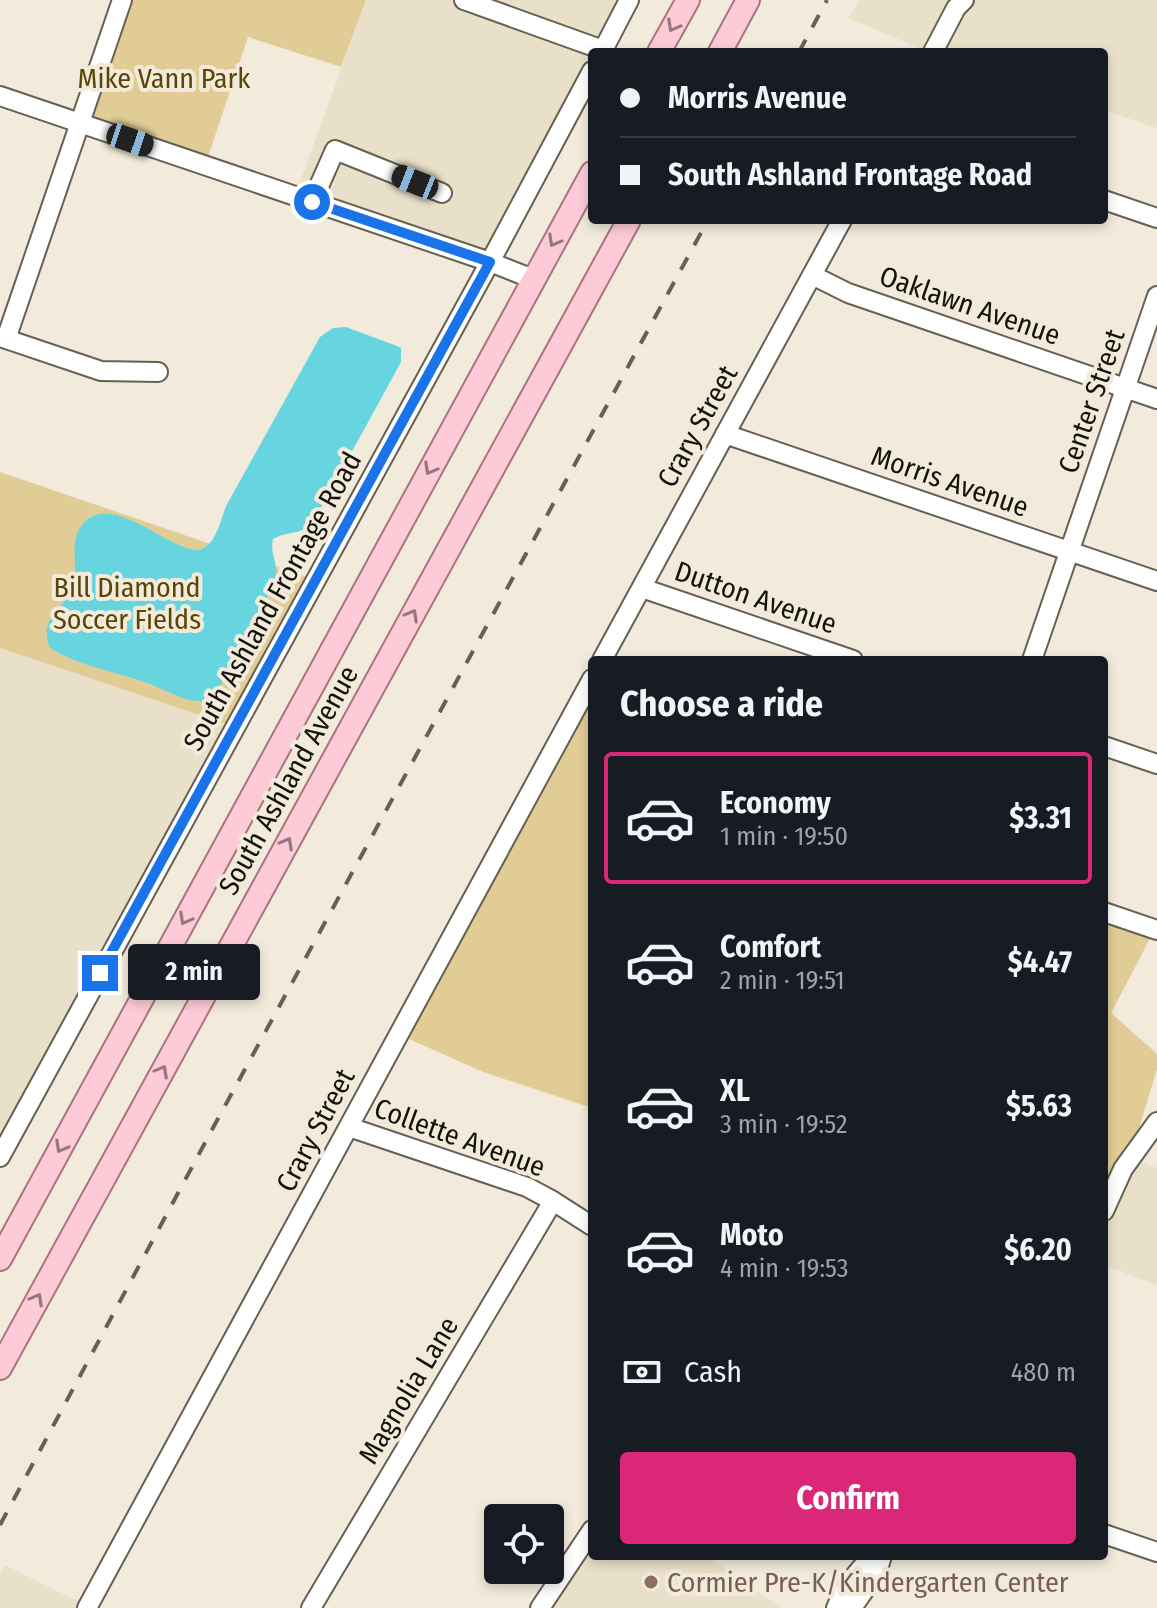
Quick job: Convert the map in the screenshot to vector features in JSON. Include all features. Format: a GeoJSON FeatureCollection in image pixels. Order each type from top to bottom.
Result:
{"type":"FeatureCollection","features":[{"type":"Feature","properties":{"kind":"main road"},"geometry":{"type":"LineString","coordinates":[[661,48],[688,0]]}},
{"type":"Feature","properties":{"kind":"main road"},"geometry":{"type":"LineString","coordinates":[[721,48],[737,0]]}},
{"type":"Feature","properties":{"kind":"main road"},"geometry":{"type":"LineString","coordinates":[[722,48],[748,0]]}},
{"type":"Feature","properties":{"kind":"main road","name":"South Ashland Avenue"},"geometry":{"type":"LineString","coordinates":[[0,1259],[588,180]]}},
{"type":"Feature","properties":{"kind":"main road","name":"South Ashland Avenue"},"geometry":{"type":"LineString","coordinates":[[0,1368],[627,224]]}},
{"type":"Feature","properties":{"kind":"street"},"geometry":{"type":"LineString","coordinates":[[122,0],[3,338],[101,371],[158,372]]}},
{"type":"Feature","properties":{"kind":"street"},"geometry":{"type":"LineString","coordinates":[[464,0],[594,48]]}},
{"type":"Feature","properties":{"kind":"street"},"geometry":{"type":"LineString","coordinates":[[604,48],[629,0]]}},
{"type":"Feature","properties":{"kind":"street"},"geometry":{"type":"LineString","coordinates":[[935,48],[956,8],[964,0]]}},
{"type":"Feature","properties":{"kind":"street","name":"South Ashland Frontage Road"},"geometry":{"type":"LineString","coordinates":[[0,1157],[588,78]]}},
{"type":"Feature","properties":{"kind":"street"},"geometry":{"type":"LineString","coordinates":[[0,96],[533,279]]}},
{"type":"Feature","properties":{"kind":"street"},"geometry":{"type":"LineString","coordinates":[[312,202],[335,150],[442,193]]}},
{"type":"Feature","properties":{"kind":"street"},"geometry":{"type":"LineString","coordinates":[[1108,201],[1157,218]]}},
{"type":"Feature","properties":{"kind":"street","name":"Crary Street"},"geometry":{"type":"LineString","coordinates":[[604,656],[840,224]]}},
{"type":"Feature","properties":{"kind":"street","name":"Oaklawn Avenue"},"geometry":{"type":"LineString","coordinates":[[812,275],[848,293],[1157,399]]}},
{"type":"Feature","properties":{"kind":"street","name":"Center Street"},"geometry":{"type":"LineString","coordinates":[[1033,656],[1157,296]]}},
{"type":"Feature","properties":{"kind":"street","name":"Morris Avenue"},"geometry":{"type":"LineString","coordinates":[[725,434],[1157,581]]}},
{"type":"Feature","properties":{"kind":"street","name":"Dutton Avenue"},"geometry":{"type":"LineString","coordinates":[[642,588],[841,656]]}},
{"type":"Feature","properties":{"kind":"street","name":"Crary Street"},"geometry":{"type":"LineString","coordinates":[[87,1608],[588,686]]}},
{"type":"Feature","properties":{"kind":"street"},"geometry":{"type":"LineString","coordinates":[[1108,747],[1157,764]]}},
{"type":"Feature","properties":{"kind":"street"},"geometry":{"type":"LineString","coordinates":[[1108,913],[1157,930]]}},
{"type":"Feature","properties":{"kind":"street"},"geometry":{"type":"LineString","coordinates":[[1108,1202],[1123,1169],[1157,1122]]}},
{"type":"Feature","properties":{"kind":"street","name":"Collette Avenue"},"geometry":{"type":"LineString","coordinates":[[349,1127],[527,1187],[588,1223]]}},
{"type":"Feature","properties":{"kind":"street","name":"Magnolia Lane"},"geometry":{"type":"LineString","coordinates":[[311,1608],[553,1201]]}},
{"type":"Feature","properties":{"kind":"street"},"geometry":{"type":"LineString","coordinates":[[1108,1535],[1157,1552]]}},
{"type":"Feature","properties":{"kind":"street"},"geometry":{"type":"LineString","coordinates":[[540,1608],[588,1536]]}},
{"type":"Feature","properties":{"kind":"street"},"geometry":{"type":"LineString","coordinates":[[836,1608],[850,1581],[868,1560]]}},
{"type":"Feature","properties":{"kind":"street"},"geometry":{"type":"LineString","coordinates":[[852,1608],[877,1572],[881,1560]]}},
{"type":"Feature","properties":{"kind":"shaded area"},"geometry":{"type":"Polygon","coordinates":[[[366,0],[629,0],[595,48],[588,48],[588,78],[490,262],[295,196],[366,0]]]}},
{"type":"Feature","properties":{"kind":"shaded area"},"geometry":{"type":"Polygon","coordinates":[[[860,0],[1157,0],[1157,128],[1108,111],[1108,48],[919,48],[848,18],[860,0]]]}},
{"type":"Feature","properties":{"kind":"shaded area"},"geometry":{"type":"Polygon","coordinates":[[[0,648],[235,727],[0,1157],[0,648]]]}},
{"type":"Feature","properties":{"kind":"shaded area"},"geometry":{"type":"Polygon","coordinates":[[[1130,1158],[1157,1168],[1157,1285],[1108,1267],[1108,1203],[1130,1158]]]}},
{"type":"Feature","properties":{"kind":"shaded area","name":"Cormier Pre-K/Kindergarten Center"},"geometry":{"type":"Polygon","coordinates":[[[588,1536],[588,1560],[713,1560],[781,1608],[540,1608],[556,1584],[564,1584],[564,1572],[588,1536]]]}},
{"type":"Feature","properties":{"kind":"shaded area"},"geometry":{"type":"Polygon","coordinates":[[[5,1565],[87,1608],[0,1608],[0,1574],[5,1565]]]}},
{"type":"Feature","properties":{"kind":"green space","name":"Mike Vann Park"},"geometry":{"type":"Polygon","coordinates":[[[121,0],[366,0],[341,67],[248,37],[205,166],[80,123],[121,0]]]}},
{"type":"Feature","properties":{"kind":"green space","name":"Bill Diamond Soccer Fields"},"geometry":{"type":"Polygon","coordinates":[[[0,472],[316,580],[235,727],[0,648],[0,472]]]}},
{"type":"Feature","properties":{"kind":"green space"},"geometry":{"type":"Polygon","coordinates":[[[588,686],[588,1107],[483,1072],[398,1034],[588,686]]]}},
{"type":"Feature","properties":{"kind":"green space"},"geometry":{"type":"Polygon","coordinates":[[[1108,913],[1155,929],[1111,1013],[1157,1054],[1157,1069],[1130,1158],[1108,1203],[1108,913]]]}},
{"type":"Feature","properties":{"kind":"water"},"geometry":{"type":"Polygon","coordinates":[[[346,327],[401,348],[401,362],[314,521],[300,531],[273,539],[274,584],[221,684],[213,693],[201,701],[185,699],[150,684],[73,660],[50,648],[47,630],[52,616],[67,598],[74,582],[75,540],[82,525],[95,515],[110,514],[127,519],[179,545],[193,550],[204,548],[215,535],[226,506],[320,337],[333,328],[346,327]]]}},
{"type":"Feature","properties":{"kind":"railway"},"geometry":{"type":"LineString","coordinates":[[801,48],[827,0]]}},
{"type":"Feature","properties":{"kind":"railway"},"geometry":{"type":"LineString","coordinates":[[0,1525],[706,224]]}},
{"type":"Feature","properties":{"kind":"place","name":"Cormier Pre-K/Kindergarten Center"},"geometry":{"type":"Point","coordinates":[651,1582]}},
{"type":"Feature","properties":{"kind":"route"},"geometry":{"type":"LineString","coordinates":[[100,973],[490,262],[312,202]]}}]}
